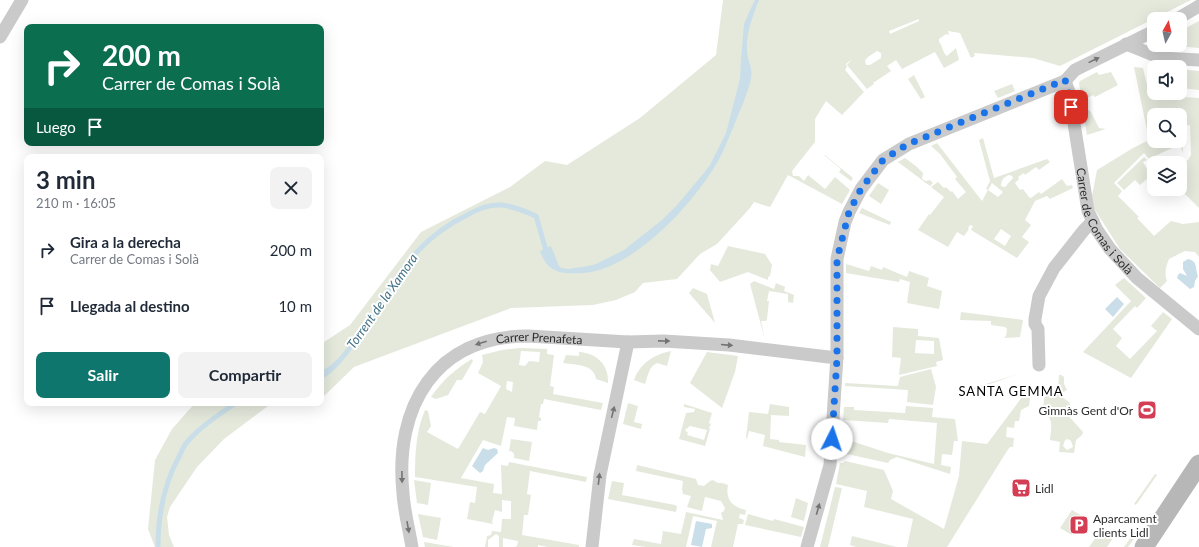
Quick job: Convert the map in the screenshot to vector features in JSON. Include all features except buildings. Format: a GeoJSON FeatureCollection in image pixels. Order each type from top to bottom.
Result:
{"type":"FeatureCollection","features":[{"type":"Feature","properties":{"kind":"main road"},"geometry":{"type":"LineString","coordinates":[[1144,547],[1199,464]]}},
{"type":"Feature","properties":{"kind":"street"},"geometry":{"type":"LineString","coordinates":[[0,37],[22,0]]}},
{"type":"Feature","properties":{"kind":"street"},"geometry":{"type":"LineString","coordinates":[[1187,13],[1199,6]]}},
{"type":"Feature","properties":{"kind":"street"},"geometry":{"type":"LineString","coordinates":[[807,547],[830,465],[837,358],[837,259],[840,242],[849,212],[861,189],[881,163],[908,144],[1065,80],[1075,70],[1147,34]]}},
{"type":"Feature","properties":{"kind":"street"},"geometry":{"type":"LineString","coordinates":[[1126,44],[1161,58],[1199,60]]}},
{"type":"Feature","properties":{"kind":"street","name":"Carrer de Comas i Solà"},"geometry":{"type":"LineString","coordinates":[[1065,80],[1069,92],[1088,211],[1093,221],[1103,239],[1122,264],[1199,329]]}},
{"type":"Feature","properties":{"kind":"street"},"geometry":{"type":"LineString","coordinates":[[1039,364],[1038,329],[1035,324],[1035,319],[1039,296],[1054,268],[1093,221]]}},
{"type":"Feature","properties":{"kind":"street","name":"Carrer Prenafeta"},"geometry":{"type":"LineString","coordinates":[[412,547],[402,492],[403,445],[409,418],[414,404],[425,384],[440,366],[465,349],[496,338],[512,336],[574,338],[628,342],[664,341],[729,345],[837,358]]}},
{"type":"Feature","properties":{"kind":"street"},"geometry":{"type":"LineString","coordinates":[[592,547],[600,475],[628,342]]}},
{"type":"Feature","properties":{"kind":"shaded area"},"geometry":{"type":"Polygon","coordinates":[[[723,0],[1191,0],[1167,12],[1147,12],[1147,22],[1060,66],[1033,58],[975,53],[975,56],[971,58],[960,33],[948,31],[949,35],[946,34],[939,39],[939,42],[947,56],[956,48],[959,60],[944,68],[935,52],[902,69],[896,60],[887,66],[891,71],[867,89],[847,65],[852,59],[846,64],[847,67],[845,70],[864,92],[842,115],[826,101],[815,119],[815,142],[792,171],[793,176],[799,176],[804,181],[808,175],[825,189],[835,177],[850,190],[842,204],[788,175],[770,207],[754,202],[717,244],[700,254],[677,279],[643,283],[635,292],[616,300],[593,305],[511,308],[354,367],[324,396],[324,342],[350,325],[421,232],[510,187],[545,161],[567,165],[640,118],[716,55],[723,0]],[[919,19],[889,31],[890,34],[919,21],[919,19]],[[877,51],[865,60],[866,65],[870,65],[881,58],[881,53],[877,51]]]}},
{"type":"Feature","properties":{"kind":"shaded area"},"geometry":{"type":"Polygon","coordinates":[[[1199,21],[1199,48],[1187,47],[1187,27],[1199,21]]]}},
{"type":"Feature","properties":{"kind":"shaded area"},"geometry":{"type":"Polygon","coordinates":[[[1134,67],[1143,68],[1147,84],[1147,100],[1187,100],[1187,97],[1199,98],[1199,208],[1187,196],[1187,161],[1191,155],[1190,125],[1187,125],[1187,108],[1147,108],[1147,130],[1134,67]]]}},
{"type":"Feature","properties":{"kind":"shaded area"},"geometry":{"type":"Polygon","coordinates":[[[1187,70],[1199,71],[1199,90],[1187,89],[1187,70]]]}},
{"type":"Feature","properties":{"kind":"shaded area"},"geometry":{"type":"Polygon","coordinates":[[[1097,72],[1099,75],[1111,72],[1118,85],[1095,97],[1093,95],[1082,101],[1080,81],[1097,72]]]}},
{"type":"Feature","properties":{"kind":"shaded area"},"geometry":{"type":"Polygon","coordinates":[[[914,75],[925,97],[921,99],[908,79],[914,75]]]}},
{"type":"Feature","properties":{"kind":"shaded area"},"geometry":{"type":"Polygon","coordinates":[[[1012,84],[1015,91],[998,98],[994,91],[1012,84]]]}},
{"type":"Feature","properties":{"kind":"shaded area"},"geometry":{"type":"Polygon","coordinates":[[[1083,110],[1089,110],[1099,128],[1106,129],[1087,135],[1083,110]]]}},
{"type":"Feature","properties":{"kind":"shaded area"},"geometry":{"type":"Polygon","coordinates":[[[983,138],[994,178],[1047,159],[1050,162],[1039,170],[1036,167],[1025,175],[1024,173],[1018,177],[1019,179],[1015,183],[1020,190],[1023,189],[1029,197],[1031,198],[1039,192],[1041,194],[1062,179],[1067,186],[1072,185],[1073,188],[1050,199],[1047,196],[1035,201],[1025,220],[1031,225],[1022,237],[1029,242],[1017,258],[971,230],[973,226],[970,225],[964,236],[957,232],[948,247],[918,230],[929,214],[930,215],[944,197],[931,187],[938,182],[944,188],[946,187],[951,192],[952,191],[958,199],[966,192],[955,179],[957,177],[940,154],[931,146],[937,143],[982,201],[988,190],[986,189],[990,181],[979,140],[983,138]],[[1009,175],[1003,179],[1001,186],[1005,187],[1013,178],[1009,175]],[[992,183],[988,190],[998,197],[1003,192],[992,183]],[[1001,229],[994,239],[1005,246],[1011,236],[1001,229]]]}},
{"type":"Feature","properties":{"kind":"shaded area"},"geometry":{"type":"Polygon","coordinates":[[[1147,141],[1147,148],[1172,148],[1155,156],[1147,157],[1144,153],[1114,183],[1122,191],[1118,196],[1139,217],[1137,218],[1154,236],[1171,221],[1183,224],[1199,222],[1199,257],[1195,252],[1185,251],[1169,259],[1166,270],[1167,281],[1160,288],[1120,249],[1093,207],[1092,196],[1097,170],[1147,141]]]}},
{"type":"Feature","properties":{"kind":"shaded area"},"geometry":{"type":"Polygon","coordinates":[[[824,155],[853,178],[851,181],[839,172],[841,169],[824,155]]]}},
{"type":"Feature","properties":{"kind":"shaded area"},"geometry":{"type":"Polygon","coordinates":[[[1144,157],[1147,160],[1143,162],[1147,169],[1147,179],[1140,185],[1135,180],[1124,190],[1117,183],[1144,157]]]}},
{"type":"Feature","properties":{"kind":"shaded area"},"geometry":{"type":"Polygon","coordinates":[[[905,158],[923,173],[922,179],[926,181],[930,180],[933,183],[930,186],[898,162],[905,158]]]}},
{"type":"Feature","properties":{"kind":"shaded area"},"geometry":{"type":"Polygon","coordinates":[[[878,183],[889,190],[881,204],[869,196],[878,183]]]}},
{"type":"Feature","properties":{"kind":"shaded area"},"geometry":{"type":"Polygon","coordinates":[[[862,208],[891,222],[890,225],[859,213],[862,208]]]}},
{"type":"Feature","properties":{"kind":"shaded area"},"geometry":{"type":"Polygon","coordinates":[[[728,246],[765,254],[772,265],[768,280],[748,272],[720,282],[710,270],[711,264],[718,266],[728,246]]]}},
{"type":"Feature","properties":{"kind":"shaded area"},"geometry":{"type":"Polygon","coordinates":[[[846,264],[869,271],[871,266],[882,270],[883,267],[907,277],[909,271],[929,278],[927,286],[942,291],[939,309],[907,303],[910,282],[900,279],[899,282],[846,273],[846,264]]]}},
{"type":"Feature","properties":{"kind":"shaded area"},"geometry":{"type":"Polygon","coordinates":[[[1124,278],[1146,298],[1137,308],[1135,306],[1113,329],[1122,338],[1116,346],[1130,359],[1157,331],[1151,326],[1163,312],[1172,319],[1131,378],[1083,352],[1131,301],[1115,285],[1124,278]]]}},
{"type":"Feature","properties":{"kind":"shaded area"},"geometry":{"type":"Polygon","coordinates":[[[754,281],[774,289],[776,283],[785,287],[784,291],[794,295],[793,303],[788,302],[788,294],[769,291],[767,301],[769,301],[767,319],[766,321],[761,321],[765,340],[750,284],[754,281]]]}},
{"type":"Feature","properties":{"kind":"shaded area"},"geometry":{"type":"Polygon","coordinates":[[[693,288],[707,294],[715,323],[689,293],[693,288]]]}},
{"type":"Feature","properties":{"kind":"shaded area"},"geometry":{"type":"Polygon","coordinates":[[[961,312],[1023,320],[1020,337],[1004,338],[1006,336],[1007,329],[1005,327],[991,325],[991,321],[960,320],[961,312]]]}},
{"type":"Feature","properties":{"kind":"shaded area"},"geometry":{"type":"Polygon","coordinates":[[[893,327],[918,329],[918,336],[939,338],[943,360],[936,362],[937,366],[899,375],[901,358],[892,357],[893,327]],[[916,340],[915,353],[934,354],[934,341],[916,340]]]}},
{"type":"Feature","properties":{"kind":"shaded area"},"geometry":{"type":"Polygon","coordinates":[[[520,348],[547,349],[547,354],[554,355],[550,386],[554,387],[553,394],[603,403],[601,410],[544,399],[543,404],[541,404],[539,417],[541,418],[541,421],[538,421],[537,430],[514,426],[515,418],[507,417],[501,446],[483,440],[461,478],[494,484],[493,493],[502,494],[501,465],[508,466],[509,462],[587,477],[586,482],[530,471],[527,494],[531,495],[528,515],[524,515],[522,535],[579,545],[579,547],[548,547],[538,545],[538,547],[515,547],[517,546],[518,541],[503,538],[503,547],[499,547],[499,536],[496,534],[488,540],[488,547],[485,547],[487,536],[491,535],[492,531],[501,532],[502,519],[511,519],[511,501],[502,500],[502,512],[495,510],[492,522],[493,524],[467,519],[470,502],[475,503],[477,487],[415,477],[417,443],[425,410],[428,411],[431,426],[427,432],[458,449],[480,412],[485,414],[501,386],[478,373],[483,362],[482,355],[502,350],[520,348]],[[521,351],[519,365],[525,366],[529,361],[539,362],[540,352],[521,351]],[[507,381],[506,389],[512,392],[513,382],[507,381]]]}},
{"type":"Feature","properties":{"kind":"shaded area"},"geometry":{"type":"Polygon","coordinates":[[[671,351],[667,366],[657,363],[654,364],[649,372],[645,384],[634,380],[640,369],[649,360],[659,354],[671,351]]]}},
{"type":"Feature","properties":{"kind":"shaded area"},"geometry":{"type":"Polygon","coordinates":[[[579,352],[591,355],[601,361],[608,377],[608,383],[596,379],[592,370],[584,366],[563,363],[566,355],[579,356],[579,352]]]}},
{"type":"Feature","properties":{"kind":"shaded area"},"geometry":{"type":"Polygon","coordinates":[[[707,352],[738,356],[735,372],[722,408],[690,383],[707,352]]]}},
{"type":"Feature","properties":{"kind":"shaded area"},"geometry":{"type":"Polygon","coordinates":[[[472,359],[473,361],[462,380],[457,380],[448,395],[436,399],[431,397],[449,376],[472,359]]]}},
{"type":"Feature","properties":{"kind":"shaded area"},"geometry":{"type":"Polygon","coordinates":[[[931,369],[936,387],[933,405],[907,402],[908,390],[845,386],[845,383],[898,386],[900,377],[931,369]]]}},
{"type":"Feature","properties":{"kind":"shaded area"},"geometry":{"type":"Polygon","coordinates":[[[1018,374],[973,390],[973,388],[1018,374]]]}},
{"type":"Feature","properties":{"kind":"shaded area"},"geometry":{"type":"Polygon","coordinates":[[[1059,375],[1061,375],[1064,377],[1064,384],[1067,390],[1061,393],[1061,396],[1070,404],[1070,409],[1065,412],[1083,432],[1082,435],[1076,440],[1074,453],[1059,452],[1060,442],[1050,440],[1051,423],[1049,416],[1043,408],[1045,391],[1055,392],[1058,390],[1059,375]],[[1068,439],[1065,440],[1063,446],[1067,450],[1073,447],[1071,441],[1068,439]]]}},
{"type":"Feature","properties":{"kind":"shaded area"},"geometry":{"type":"Polygon","coordinates":[[[1028,389],[1031,390],[1029,406],[1021,410],[1019,421],[1015,421],[1014,428],[1007,427],[1006,437],[1014,438],[1013,447],[1010,447],[1007,451],[947,547],[907,547],[913,519],[864,507],[867,491],[836,484],[840,463],[845,461],[884,470],[893,491],[891,499],[944,529],[959,476],[962,441],[987,444],[1028,389]]]}},
{"type":"Feature","properties":{"kind":"shaded area"},"geometry":{"type":"Polygon","coordinates":[[[628,403],[638,406],[634,422],[642,424],[641,429],[623,424],[628,403]]]}},
{"type":"Feature","properties":{"kind":"shaded area"},"geometry":{"type":"Polygon","coordinates":[[[684,404],[712,413],[709,423],[711,424],[710,429],[705,446],[679,439],[686,413],[694,412],[695,409],[684,407],[684,404]],[[690,426],[685,430],[688,433],[687,435],[704,440],[707,430],[690,426]]]}},
{"type":"Feature","properties":{"kind":"shaded area"},"geometry":{"type":"Polygon","coordinates":[[[770,404],[789,407],[789,416],[771,415],[770,439],[779,440],[779,442],[806,445],[805,457],[763,446],[765,435],[749,431],[747,439],[746,438],[749,412],[768,414],[770,404]]]}},
{"type":"Feature","properties":{"kind":"shaded area"},"geometry":{"type":"Polygon","coordinates":[[[192,406],[268,406],[224,439],[197,467],[170,507],[167,517],[169,535],[174,547],[155,547],[148,529],[155,460],[172,429],[192,406]]]}},
{"type":"Feature","properties":{"kind":"shaded area"},"geometry":{"type":"Polygon","coordinates":[[[906,406],[933,408],[932,417],[955,419],[958,441],[954,441],[952,455],[942,454],[941,465],[951,467],[950,474],[897,457],[890,460],[888,463],[847,454],[845,450],[841,449],[842,438],[888,453],[934,464],[937,423],[889,419],[888,423],[843,420],[844,407],[854,407],[854,410],[905,413],[906,406]]]}},
{"type":"Feature","properties":{"kind":"shaded area"},"geometry":{"type":"Polygon","coordinates":[[[511,439],[532,442],[529,461],[514,458],[513,453],[509,451],[511,439]]]}},
{"type":"Feature","properties":{"kind":"shaded area"},"geometry":{"type":"Polygon","coordinates":[[[637,465],[696,479],[698,485],[704,486],[713,480],[718,483],[728,485],[727,490],[731,502],[737,507],[746,510],[745,515],[740,514],[739,518],[744,520],[743,524],[738,524],[733,547],[711,547],[717,521],[693,516],[686,547],[646,547],[632,545],[634,539],[661,544],[663,531],[681,534],[686,512],[723,520],[721,513],[725,508],[721,501],[705,497],[702,511],[687,507],[691,496],[683,494],[683,481],[636,471],[637,465]]]}},
{"type":"Feature","properties":{"kind":"shaded area"},"geometry":{"type":"Polygon","coordinates":[[[1155,474],[1157,475],[1136,505],[1134,504],[1155,474]]]}},
{"type":"Feature","properties":{"kind":"shaded area"},"geometry":{"type":"Polygon","coordinates":[[[414,480],[431,483],[428,505],[417,503],[414,480]]]}},
{"type":"Feature","properties":{"kind":"shaded area"},"geometry":{"type":"Polygon","coordinates":[[[612,481],[624,483],[622,495],[675,505],[677,506],[676,512],[608,499],[612,481]]]}},
{"type":"Feature","properties":{"kind":"shaded area"},"geometry":{"type":"Polygon","coordinates":[[[835,487],[842,488],[828,547],[820,547],[835,487]]]}},
{"type":"Feature","properties":{"kind":"shaded area"},"geometry":{"type":"Polygon","coordinates":[[[796,498],[808,503],[804,521],[791,517],[796,498]]]}},
{"type":"Feature","properties":{"kind":"shaded area"},"geometry":{"type":"Polygon","coordinates":[[[1072,510],[1084,517],[1072,535],[1060,528],[1072,510]]]}},
{"type":"Feature","properties":{"kind":"shaded area"},"geometry":{"type":"Polygon","coordinates":[[[418,514],[441,518],[437,540],[423,537],[418,514]]]}},
{"type":"Feature","properties":{"kind":"shaded area"},"geometry":{"type":"Polygon","coordinates":[[[748,514],[804,527],[801,537],[745,525],[748,514]]]}},
{"type":"Feature","properties":{"kind":"shaded area"},"geometry":{"type":"Polygon","coordinates":[[[1102,529],[1115,530],[1117,532],[1107,547],[1089,547],[1102,529]]]}},
{"type":"Feature","properties":{"kind":"shaded area"},"geometry":{"type":"Polygon","coordinates":[[[1136,530],[1139,532],[1128,547],[1124,547],[1136,530]]]}},
{"type":"Feature","properties":{"kind":"shaded area"},"geometry":{"type":"Polygon","coordinates":[[[852,536],[897,547],[856,547],[850,545],[852,536]]]}},
{"type":"Feature","properties":{"kind":"shaded area"},"geometry":{"type":"Polygon","coordinates":[[[424,542],[454,547],[425,547],[424,542]]]}},
{"type":"Feature","properties":{"kind":"water"},"geometry":{"type":"Polygon","coordinates":[[[755,0],[759,0],[750,24],[747,43],[747,54],[751,70],[751,79],[743,104],[723,152],[704,182],[676,216],[659,233],[641,248],[622,260],[603,269],[584,273],[563,273],[552,268],[543,259],[540,251],[551,246],[559,266],[561,268],[568,269],[596,264],[624,250],[662,220],[704,173],[710,165],[726,133],[740,79],[744,24],[755,0]]]}},
{"type":"Feature","properties":{"kind":"water"},"geometry":{"type":"Polygon","coordinates":[[[1188,259],[1195,263],[1198,276],[1194,287],[1190,289],[1177,278],[1180,273],[1187,276],[1183,269],[1183,262],[1188,259]]]}},
{"type":"Feature","properties":{"kind":"water"},"geometry":{"type":"Polygon","coordinates":[[[1117,297],[1124,304],[1113,317],[1105,309],[1117,297]]]}},
{"type":"Feature","properties":{"kind":"water"},"geometry":{"type":"Polygon","coordinates":[[[376,314],[359,340],[336,369],[324,377],[324,369],[337,360],[368,320],[376,314]]]}},
{"type":"Feature","properties":{"kind":"water"},"geometry":{"type":"Polygon","coordinates":[[[483,448],[488,450],[494,448],[497,449],[498,453],[485,465],[483,471],[480,473],[472,466],[483,448]]]}},
{"type":"Feature","properties":{"kind":"water"},"geometry":{"type":"Polygon","coordinates":[[[696,521],[712,524],[712,528],[706,529],[702,547],[691,545],[696,521]]]}},
{"type":"Feature","properties":{"kind":"waterway","name":"Torrent de la Xamora"},"geometry":{"type":"LineString","coordinates":[[369,321],[400,273],[422,247],[450,224],[480,209],[497,205],[519,209],[536,216],[547,254]]}},
{"type":"Feature","properties":{"kind":"waterway","name":"Torrent de la Xamora"},"geometry":{"type":"LineString","coordinates":[[158,547],[159,523],[166,488],[174,466],[183,448],[204,425],[232,406]]}},
{"type":"Feature","properties":{"kind":"place","name":"Gimnàs Gent d'Or"},"geometry":{"type":"Point","coordinates":[1147,410]}},
{"type":"Feature","properties":{"kind":"place","name":"Lidl"},"geometry":{"type":"Point","coordinates":[1021,488]}},
{"type":"Feature","properties":{"kind":"place","name":"Aparcament clients Lidl"},"geometry":{"type":"Point","coordinates":[1079,525]}},
{"type":"Feature","properties":{"kind":"district","name":"SANTA GEMMA"},"geometry":{"type":"Point","coordinates":[1011,391]}},
{"type":"Feature","properties":{"kind":"route"},"geometry":{"type":"LineString","coordinates":[[832,439],[837,358],[837,259],[845,222],[861,189],[883,160],[908,144],[1065,80],[1069,92],[1071,107]]}}]}
